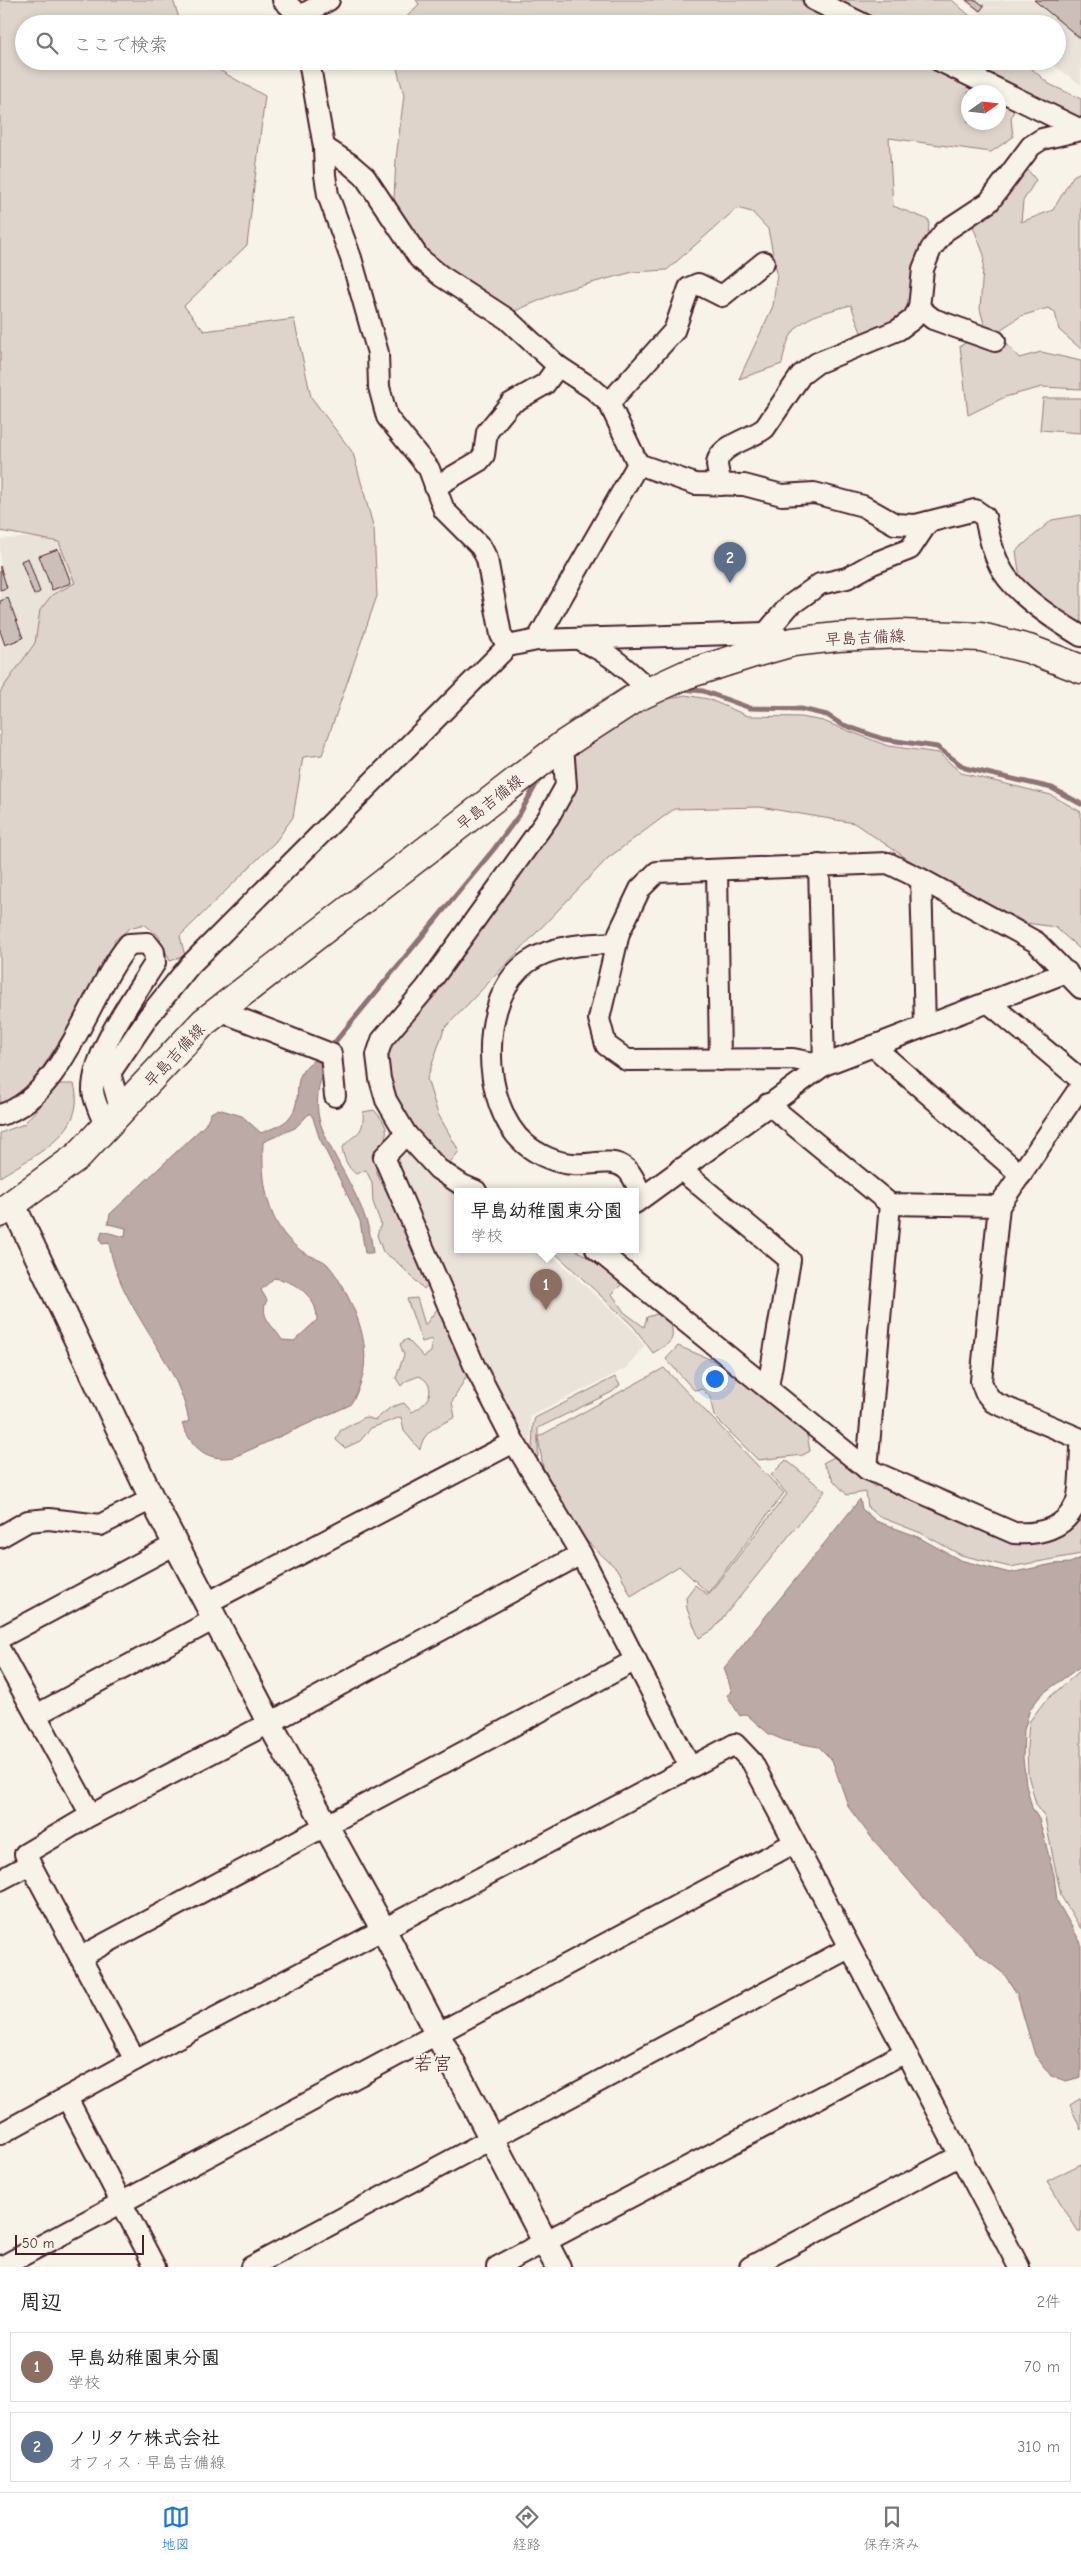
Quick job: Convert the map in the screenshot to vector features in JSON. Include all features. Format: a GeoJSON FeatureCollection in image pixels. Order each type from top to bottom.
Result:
{"type":"FeatureCollection","features":[{"type":"Feature","properties":{"kind":"main road","name":"早島吉備線"},"geometry":{"type":"LineString","coordinates":[[7,1209],[78,1156],[114,1120],[204,1022],[562,744],[650,690],[719,664],[793,642],[837,637],[901,634],[981,637],[1029,649],[1081,668]]}},
{"type":"Feature","properties":{"kind":"street"},"geometry":{"type":"LineString","coordinates":[[283,0],[296,15]]}},
{"type":"Feature","properties":{"kind":"street"},"geometry":{"type":"LineString","coordinates":[[308,15],[330,0]]}},
{"type":"Feature","properties":{"kind":"street"},"geometry":{"type":"LineString","coordinates":[[814,0],[845,15]]}},
{"type":"Feature","properties":{"kind":"street"},"geometry":{"type":"LineString","coordinates":[[311,70],[324,147],[328,194],[351,258],[378,353],[379,387],[387,417],[429,469],[444,510],[481,547],[488,559],[501,635],[508,646]]}},
{"type":"Feature","properties":{"kind":"street"},"geometry":{"type":"LineString","coordinates":[[958,70],[1081,130]]}},
{"type":"Feature","properties":{"kind":"street"},"geometry":{"type":"LineString","coordinates":[[722,485],[717,464],[721,454],[730,446],[758,434],[765,428],[802,375],[817,363],[898,330],[913,319],[919,308],[923,270],[931,249],[945,231],[989,202],[1031,146],[1042,138],[1081,130]]}},
{"type":"Feature","properties":{"kind":"street"},"geometry":{"type":"LineString","coordinates":[[324,147],[350,164],[364,178],[419,258],[441,276],[508,319],[558,366],[593,389],[609,403],[638,464],[695,484],[744,485],[782,495],[814,493],[864,506],[895,524],[916,525],[975,510],[985,517],[990,543],[1004,573],[1020,591],[1081,636]]}},
{"type":"Feature","properties":{"kind":"street"},"geometry":{"type":"LineString","coordinates":[[609,403],[674,330],[689,288],[698,284],[722,296],[764,262]]}},
{"type":"Feature","properties":{"kind":"street"},"geometry":{"type":"LineString","coordinates":[[919,308],[933,320],[995,341]]}},
{"type":"Feature","properties":{"kind":"street"},"geometry":{"type":"LineString","coordinates":[[435,487],[478,460],[484,454],[487,432],[510,404],[545,384],[558,366]]}},
{"type":"Feature","properties":{"kind":"street"},"geometry":{"type":"LineString","coordinates":[[537,640],[638,464]]}},
{"type":"Feature","properties":{"kind":"street"},"geometry":{"type":"LineString","coordinates":[[766,633],[789,606],[820,584],[847,578],[872,564],[910,549],[928,522]]}},
{"type":"Feature","properties":{"kind":"street"},"geometry":{"type":"LineString","coordinates":[[114,1120],[110,1073],[148,1017],[190,965],[508,646],[537,640],[766,633],[793,642]]}},
{"type":"Feature","properties":{"kind":"street"},"geometry":{"type":"LineString","coordinates":[[578,639],[610,655],[650,690]]}},
{"type":"Feature","properties":{"kind":"street"},"geometry":{"type":"LineString","coordinates":[[471,1188],[438,1168],[406,1134],[386,1100],[380,1079],[377,1055],[382,1040],[426,988],[548,818],[566,786],[562,744]]}},
{"type":"Feature","properties":{"kind":"street"},"geometry":{"type":"LineString","coordinates":[[824,1065],[793,1059],[627,1060],[606,1045],[599,1019],[616,943],[640,889],[656,872],[888,863],[1036,942],[1081,988]]}},
{"type":"Feature","properties":{"kind":"street"},"geometry":{"type":"LineString","coordinates":[[819,865],[824,1065]]}},
{"type":"Feature","properties":{"kind":"street"},"geometry":{"type":"LineString","coordinates":[[717,870],[720,1060]]}},
{"type":"Feature","properties":{"kind":"street"},"geometry":{"type":"LineString","coordinates":[[921,879],[925,1026]]}},
{"type":"Feature","properties":{"kind":"street"},"geometry":{"type":"LineString","coordinates":[[0,1115],[14,1111],[41,1090],[86,1018],[121,954],[129,944],[147,943],[154,952],[155,963],[119,1021],[96,1067],[93,1092],[114,1120]]}},
{"type":"Feature","properties":{"kind":"street"},"geometry":{"type":"LineString","coordinates":[[616,943],[581,945],[547,954],[528,962],[509,980],[495,1010],[491,1037],[494,1085],[504,1117],[524,1143],[548,1158],[573,1164],[617,1163],[627,1169],[634,1188]]}},
{"type":"Feature","properties":{"kind":"street"},"geometry":{"type":"LineString","coordinates":[[639,1199],[824,1065],[1067,972]]}},
{"type":"Feature","properties":{"kind":"street"},"geometry":{"type":"LineString","coordinates":[[988,1002],[1081,1080]]}},
{"type":"Feature","properties":{"kind":"street"},"geometry":{"type":"LineString","coordinates":[[222,1008],[230,1014],[249,1022],[327,1051],[335,1096]]}},
{"type":"Feature","properties":{"kind":"street"},"geometry":{"type":"LineString","coordinates":[[873,1046],[1021,1175]]}},
{"type":"Feature","properties":{"kind":"street"},"geometry":{"type":"LineString","coordinates":[[1081,1086],[999,1206],[981,1382],[985,1392],[993,1402],[1081,1439]]}},
{"type":"Feature","properties":{"kind":"street"},"geometry":{"type":"LineString","coordinates":[[768,1104],[890,1204],[999,1206]]}},
{"type":"Feature","properties":{"kind":"street"},"geometry":{"type":"LineString","coordinates":[[406,1134],[384,1157],[474,1365],[514,1442],[582,1554],[690,1766]]}},
{"type":"Feature","properties":{"kind":"street"},"geometry":{"type":"LineString","coordinates":[[680,1169],[790,1260],[768,1386]]}},
{"type":"Feature","properties":{"kind":"street"},"geometry":{"type":"LineString","coordinates":[[867,1469],[890,1204]]}},
{"type":"Feature","properties":{"kind":"street"},"geometry":{"type":"LineString","coordinates":[[7,1209],[152,1499],[270,1722],[383,1929],[490,2139],[558,2267]]}},
{"type":"Feature","properties":{"kind":"street"},"geometry":{"type":"LineString","coordinates":[[601,1253],[768,1386],[867,1469],[1014,1533],[1031,1534],[1047,1531],[1066,1520],[1077,1503],[1081,1448]]}},
{"type":"Feature","properties":{"kind":"street"},"geometry":{"type":"LineString","coordinates":[[36,1715],[211,1611],[514,1442]]}},
{"type":"Feature","properties":{"kind":"street"},"geometry":{"type":"LineString","coordinates":[[0,1537],[28,1521],[49,1519],[100,1525],[152,1499]]}},
{"type":"Feature","properties":{"kind":"street"},"geometry":{"type":"LineString","coordinates":[[0,1638],[176,1544]]}},
{"type":"Feature","properties":{"kind":"street"},"geometry":{"type":"LineString","coordinates":[[134,2060],[25,1854],[91,1815],[270,1722],[582,1554]]}},
{"type":"Feature","properties":{"kind":"street"},"geometry":{"type":"LineString","coordinates":[[0,1650],[91,1815]]}},
{"type":"Feature","properties":{"kind":"street"},"geometry":{"type":"LineString","coordinates":[[80,1957],[325,1824],[636,1660]]}},
{"type":"Feature","properties":{"kind":"street"},"geometry":{"type":"LineString","coordinates":[[0,2134],[134,2060],[735,1744],[752,1762],[959,2156],[1013,2265]]}},
{"type":"Feature","properties":{"kind":"street"},"geometry":{"type":"LineString","coordinates":[[1,2267],[794,1843]]}},
{"type":"Feature","properties":{"kind":"street"},"geometry":{"type":"LineString","coordinates":[[0,1880],[30,1864]]}},
{"type":"Feature","properties":{"kind":"street"},"geometry":{"type":"LineString","coordinates":[[251,2267],[849,1948]]}},
{"type":"Feature","properties":{"kind":"street"},"geometry":{"type":"LineString","coordinates":[[497,2267],[904,2053]]}},
{"type":"Feature","properties":{"kind":"street"},"geometry":{"type":"LineString","coordinates":[[67,2098],[156,2267]]}},
{"type":"Feature","properties":{"kind":"street"},"geometry":{"type":"LineString","coordinates":[[750,2267],[959,2156]]}},
{"type":"Feature","properties":{"kind":"shaded area"},"geometry":{"type":"Polygon","coordinates":[[[0,0],[173,0],[178,15],[15,15],[15,70],[219,70],[265,96],[247,245],[184,306],[204,331],[294,319],[311,397],[353,453],[374,529],[377,596],[322,755],[303,757],[293,817],[276,841],[180,936],[185,956],[170,961],[158,935],[144,924],[130,928],[115,940],[99,980],[31,1085],[18,1098],[0,1107],[0,692],[35,643],[40,610],[52,595],[75,583],[59,542],[0,531],[0,0]]]}},
{"type":"Feature","properties":{"kind":"shaded area"},"geometry":{"type":"Polygon","coordinates":[[[416,0],[800,0],[831,15],[409,15],[419,4],[416,0]]]}},
{"type":"Feature","properties":{"kind":"shaded area"},"geometry":{"type":"Polygon","coordinates":[[[831,0],[952,0],[969,15],[862,15],[831,0]]]}},
{"type":"Feature","properties":{"kind":"shaded area"},"geometry":{"type":"Polygon","coordinates":[[[963,0],[1081,0],[1081,85],[1060,70],[1066,70],[1066,15],[984,15],[963,0]]]}},
{"type":"Feature","properties":{"kind":"shaded area"},"geometry":{"type":"Polygon","coordinates":[[[397,70],[944,70],[975,85],[961,85],[961,130],[1006,130],[1006,100],[1016,105],[1011,118],[1013,137],[991,152],[889,138],[893,206],[929,220],[928,240],[909,311],[896,325],[863,338],[851,305],[824,312],[804,321],[796,328],[785,349],[782,364],[739,379],[773,306],[777,273],[768,229],[752,212],[737,208],[667,270],[633,272],[561,291],[513,312],[463,280],[434,258],[413,231],[394,199],[396,159],[404,95],[397,70]]]}},
{"type":"Feature","properties":{"kind":"shaded area"},"geometry":{"type":"Polygon","coordinates":[[[975,70],[1033,70],[1049,84],[1081,99],[1081,117],[1069,117],[975,70]]]}},
{"type":"Feature","properties":{"kind":"shaded area"},"geometry":{"type":"Polygon","coordinates":[[[1022,168],[1027,169],[1036,180],[1023,201],[1021,222],[1053,210],[1073,176],[1081,172],[1081,349],[1059,330],[1055,312],[1048,308],[1021,316],[997,332],[1019,358],[1041,352],[1081,361],[1081,389],[1042,387],[1005,397],[968,415],[960,346],[986,331],[980,309],[984,255],[972,224],[1022,168]]]}},
{"type":"Feature","properties":{"kind":"shaded area"},"geometry":{"type":"Polygon","coordinates":[[[1043,398],[1081,398],[1081,433],[1040,430],[1043,398]]]}},
{"type":"Feature","properties":{"kind":"shaded area"},"geometry":{"type":"Polygon","coordinates":[[[1081,515],[1081,629],[1030,591],[1020,578],[1016,551],[1052,520],[1081,515]]]}},
{"type":"Feature","properties":{"kind":"shaded area"},"geometry":{"type":"Polygon","coordinates":[[[67,535],[85,584],[0,732],[0,539],[67,535]]]}},
{"type":"Feature","properties":{"kind":"shaded area"},"geometry":{"type":"Polygon","coordinates":[[[685,695],[708,699],[748,716],[801,717],[823,721],[888,746],[939,753],[961,773],[1051,795],[1081,812],[1081,950],[1055,927],[1026,923],[912,862],[854,823],[760,807],[674,809],[608,858],[444,1029],[427,1079],[438,1114],[459,1151],[449,1164],[421,1137],[401,1107],[389,1075],[389,1050],[407,1020],[557,821],[570,755],[626,716],[655,702],[685,695]]]}},
{"type":"Feature","properties":{"kind":"shaded area"},"geometry":{"type":"Polygon","coordinates":[[[322,1056],[326,1061],[318,1094],[319,1120],[329,1144],[360,1204],[366,1219],[373,1253],[365,1253],[360,1221],[319,1137],[310,1113],[295,1128],[263,1142],[266,1190],[272,1213],[284,1234],[303,1252],[327,1264],[346,1293],[353,1307],[362,1335],[365,1363],[362,1377],[358,1391],[350,1405],[234,1457],[216,1457],[202,1451],[186,1433],[182,1424],[189,1421],[183,1397],[173,1375],[124,1290],[115,1267],[109,1243],[102,1244],[100,1239],[102,1231],[125,1237],[126,1228],[108,1224],[110,1214],[205,1125],[211,1113],[218,1109],[242,1116],[261,1133],[286,1121],[294,1110],[303,1070],[322,1056]],[[274,1278],[261,1290],[267,1300],[264,1311],[268,1321],[282,1340],[294,1341],[317,1320],[316,1312],[314,1304],[304,1291],[274,1278]]]}},
{"type":"Feature","properties":{"kind":"shaded area"},"geometry":{"type":"Polygon","coordinates":[[[58,1084],[74,1084],[76,1101],[73,1116],[66,1129],[42,1151],[0,1177],[0,1133],[24,1124],[58,1084]]]}},
{"type":"Feature","properties":{"kind":"shaded area"},"geometry":{"type":"Polygon","coordinates":[[[374,1110],[386,1127],[386,1133],[376,1158],[377,1173],[405,1223],[430,1282],[424,1289],[396,1261],[383,1252],[377,1235],[381,1224],[373,1202],[372,1183],[366,1170],[356,1174],[350,1169],[343,1153],[342,1149],[360,1131],[363,1112],[374,1110]]]}},
{"type":"Feature","properties":{"kind":"shaded area"},"geometry":{"type":"Polygon","coordinates":[[[411,1151],[454,1190],[454,1253],[549,1253],[633,1330],[644,1346],[627,1368],[530,1416],[531,1446],[527,1449],[479,1360],[474,1336],[450,1291],[397,1166],[399,1156],[411,1151]]]}},
{"type":"Feature","properties":{"kind":"shaded area"},"geometry":{"type":"Polygon","coordinates":[[[555,1253],[581,1253],[624,1282],[612,1294],[624,1312],[644,1327],[647,1317],[657,1314],[670,1320],[672,1337],[668,1344],[653,1353],[634,1327],[555,1253]]]}},
{"type":"Feature","properties":{"kind":"shaded area"},"geometry":{"type":"Polygon","coordinates":[[[417,1298],[425,1325],[438,1308],[448,1315],[469,1364],[466,1377],[452,1402],[455,1417],[428,1433],[420,1450],[404,1431],[401,1417],[371,1428],[360,1441],[345,1448],[336,1440],[340,1431],[365,1417],[375,1420],[391,1407],[404,1403],[412,1412],[427,1400],[430,1390],[425,1380],[419,1376],[406,1381],[401,1386],[396,1378],[404,1355],[400,1344],[407,1339],[424,1357],[431,1352],[432,1339],[422,1342],[407,1299],[417,1298]]]}},
{"type":"Feature","properties":{"kind":"shaded area"},"geometry":{"type":"Polygon","coordinates":[[[678,1346],[712,1360],[746,1384],[807,1435],[810,1451],[803,1455],[758,1460],[714,1416],[710,1397],[702,1389],[694,1390],[666,1359],[678,1346]]]}},
{"type":"Feature","properties":{"kind":"shaded area"},"geometry":{"type":"Polygon","coordinates":[[[664,1368],[784,1493],[708,1593],[679,1566],[631,1596],[619,1571],[578,1533],[543,1467],[538,1437],[664,1368]]]}},
{"type":"Feature","properties":{"kind":"shaded area"},"geometry":{"type":"Polygon","coordinates":[[[615,1377],[620,1385],[612,1392],[538,1428],[538,1457],[532,1455],[535,1418],[615,1377]]]}},
{"type":"Feature","properties":{"kind":"shaded area"},"geometry":{"type":"Polygon","coordinates":[[[834,1457],[875,1487],[878,1480],[949,1514],[1062,1533],[1081,1520],[1081,1554],[1010,1567],[961,1555],[921,1533],[880,1517],[868,1508],[866,1492],[847,1495],[834,1481],[823,1463],[834,1457]]]}},
{"type":"Feature","properties":{"kind":"shaded area"},"geometry":{"type":"Polygon","coordinates":[[[786,1460],[825,1491],[713,1630],[699,1638],[687,1609],[686,1597],[695,1585],[708,1595],[787,1494],[771,1475],[786,1460]]]}},
{"type":"Feature","properties":{"kind":"shaded area"},"geometry":{"type":"Polygon","coordinates":[[[860,1499],[862,1509],[876,1521],[916,1536],[960,1560],[1010,1573],[1053,1564],[1070,1563],[1081,1558],[1081,1666],[1042,1694],[1030,1709],[1024,1730],[1023,1758],[1026,1784],[1032,1808],[1039,1819],[1054,1875],[1057,1901],[1081,1943],[1081,2077],[1066,2081],[1051,2076],[1035,2055],[1017,1994],[1004,1974],[981,1956],[925,1899],[871,1837],[849,1808],[832,1760],[819,1747],[786,1741],[769,1734],[746,1714],[740,1716],[727,1695],[732,1692],[724,1668],[860,1499]]]}},
{"type":"Feature","properties":{"kind":"shaded area"},"geometry":{"type":"Polygon","coordinates":[[[1081,1670],[1081,1929],[1061,1896],[1045,1818],[1036,1804],[1028,1775],[1027,1747],[1029,1722],[1044,1702],[1081,1670]]]}},
{"type":"Feature","properties":{"kind":"shaded area"},"geometry":{"type":"Polygon","coordinates":[[[1081,2098],[1081,2130],[1070,2105],[1081,2098]]]}},
{"type":"Feature","properties":{"kind":"shaded area"},"geometry":{"type":"Polygon","coordinates":[[[1081,2164],[1081,2231],[1078,2231],[1047,2181],[1081,2164]]]}},
{"type":"Feature","properties":{"kind":"building"},"geometry":{"type":"Polygon","coordinates":[[[966,0],[976,0],[984,6],[980,11],[966,0]]]}},
{"type":"Feature","properties":{"kind":"building"},"geometry":{"type":"Polygon","coordinates":[[[1034,0],[1081,0],[1081,39],[1066,27],[1066,15],[1052,15],[1034,0]]]}},
{"type":"Feature","properties":{"kind":"building"},"geometry":{"type":"Polygon","coordinates":[[[58,549],[71,583],[52,590],[39,556],[58,549]]]}},
{"type":"Feature","properties":{"kind":"building"},"geometry":{"type":"Polygon","coordinates":[[[28,558],[40,592],[34,595],[21,561],[28,558]]]}},
{"type":"Feature","properties":{"kind":"building"},"geometry":{"type":"Polygon","coordinates":[[[0,566],[7,588],[0,590],[0,566]]]}},
{"type":"Feature","properties":{"kind":"building"},"geometry":{"type":"Polygon","coordinates":[[[8,598],[23,638],[5,645],[0,631],[0,601],[8,598]]]}},
{"type":"Feature","properties":{"kind":"waterway"},"geometry":{"type":"LineString","coordinates":[[570,723],[627,687]]}},
{"type":"Feature","properties":{"kind":"waterway"},"geometry":{"type":"LineString","coordinates":[[682,689],[703,691],[750,708],[801,709],[827,715],[841,724],[883,739],[937,747],[965,768],[1052,788],[1081,804]]}},
{"type":"Feature","properties":{"kind":"waterway"},"geometry":{"type":"LineString","coordinates":[[330,1048],[494,849],[519,815],[538,781]]}},
{"type":"Feature","properties":{"kind":"place","name":"ノリタケ株式会社"},"geometry":{"type":"Point","coordinates":[730,583]}},
{"type":"Feature","properties":{"kind":"place","name":"早島幼稚園東分園"},"geometry":{"type":"Point","coordinates":[546,1310]}},
{"type":"Feature","properties":{"kind":"district","name":"若宮"},"geometry":{"type":"Point","coordinates":[433,2063]}}]}
